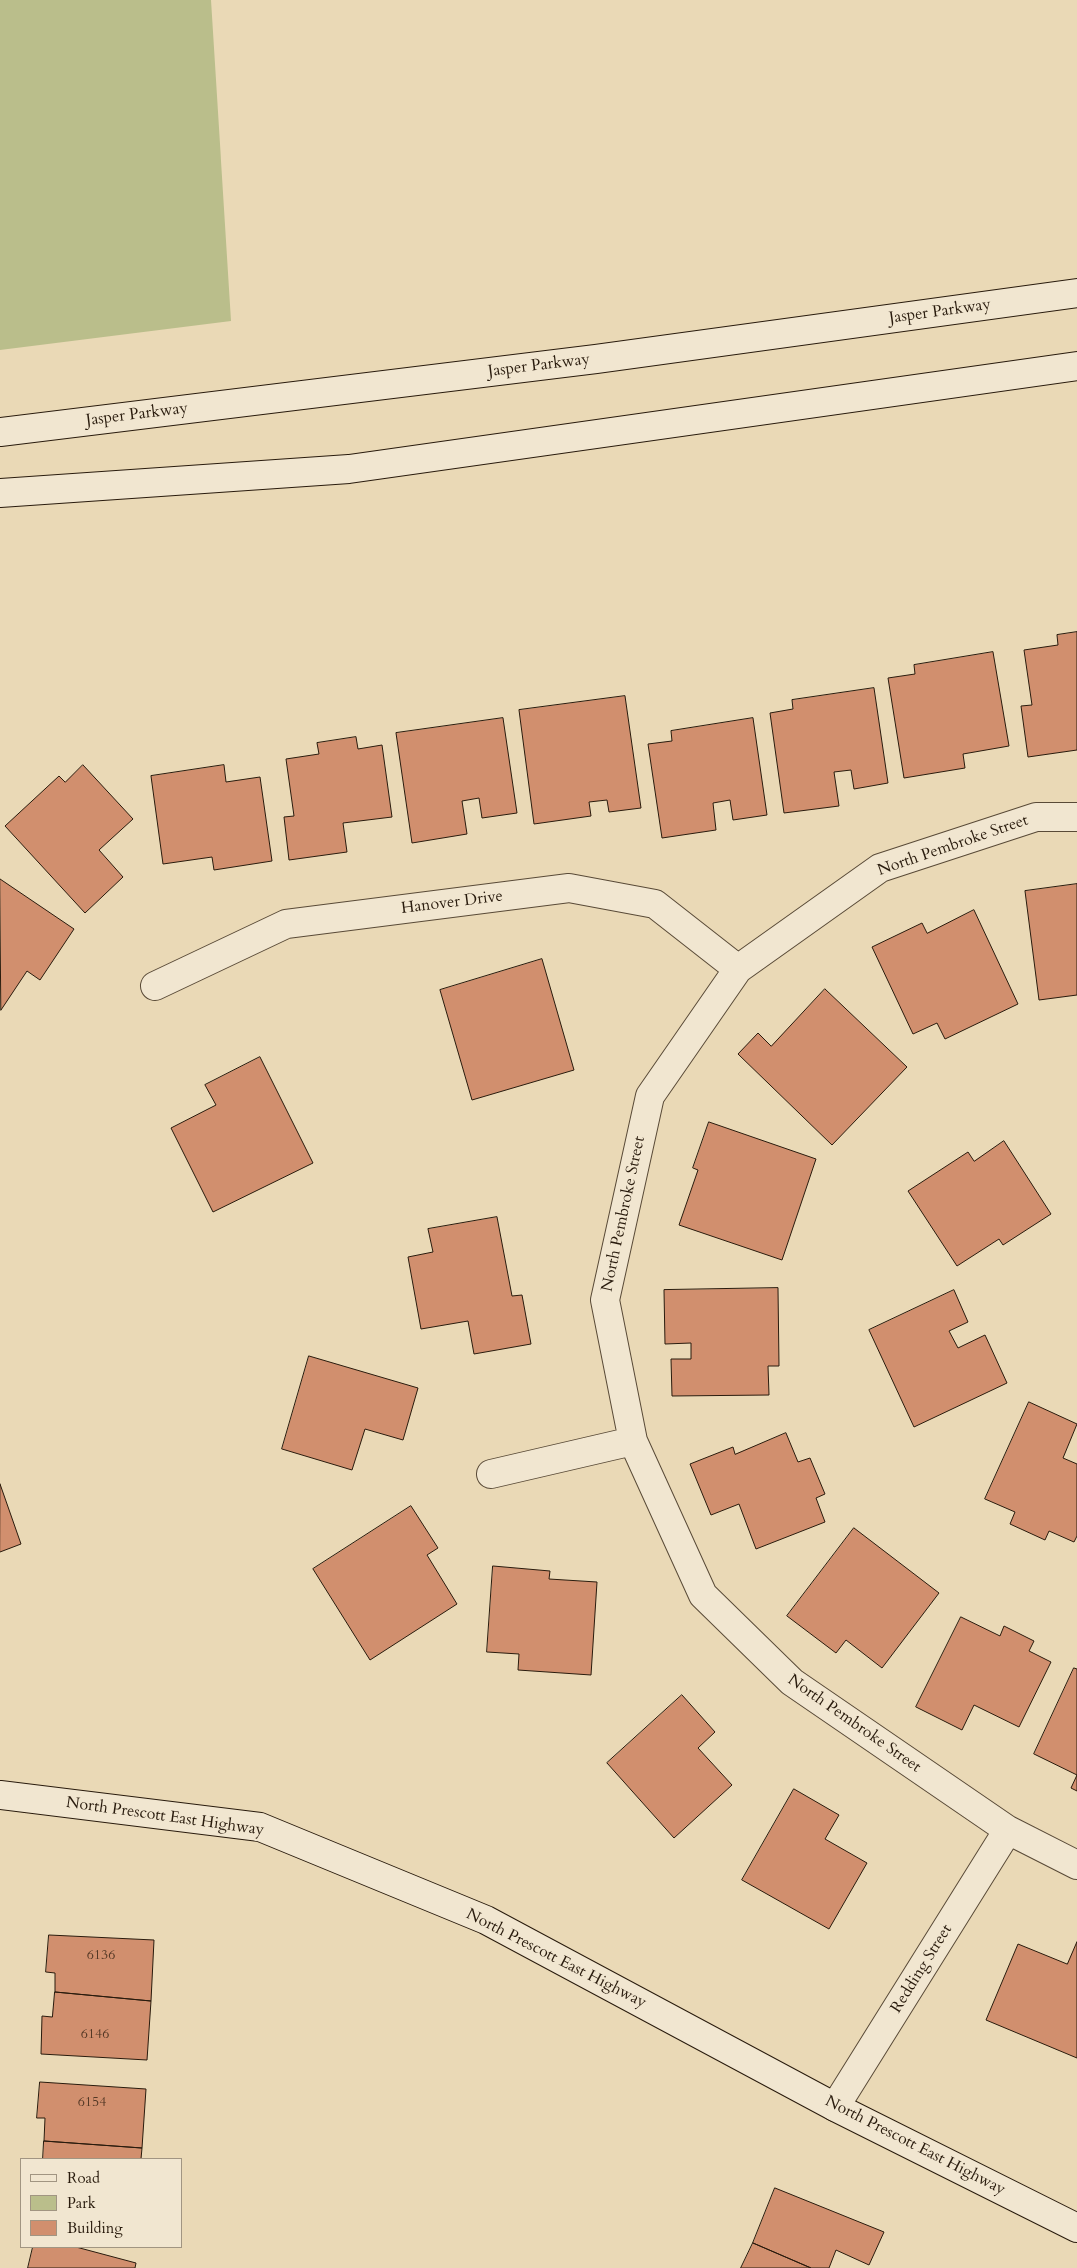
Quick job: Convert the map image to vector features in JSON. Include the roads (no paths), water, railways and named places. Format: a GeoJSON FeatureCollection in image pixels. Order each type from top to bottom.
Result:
{"type":"FeatureCollection","features":[{"type":"Feature","properties":{"kind":"street","name":"Jasper Parkway"},"geometry":{"type":"LineString","coordinates":[[0,432],[596,359],[1077,293]]}},
{"type":"Feature","properties":{"kind":"street"},"geometry":{"type":"LineString","coordinates":[[0,493],[349,469],[1077,366]]}},
{"type":"Feature","properties":{"kind":"street","name":"North Pembroke Street"},"geometry":{"type":"LineString","coordinates":[[1077,817],[1036,817],[880,868],[738,969],[650,1096],[606,1300],[633,1441],[703,1595],[792,1682],[1008,1830],[1077,1865]]}},
{"type":"Feature","properties":{"kind":"street","name":"Hanover Drive"},"geometry":{"type":"LineString","coordinates":[[155,986],[286,924],[569,888],[655,904],[738,969]]}},
{"type":"Feature","properties":{"kind":"street"},"geometry":{"type":"LineString","coordinates":[[491,1474],[633,1441]]}},
{"type":"Feature","properties":{"kind":"street","name":"North Prescott East Highway"},"geometry":{"type":"LineString","coordinates":[[0,1795],[260,1826],[486,1920],[835,2107],[1077,2228]]}},
{"type":"Feature","properties":{"kind":"street","name":"Redding Street"},"geometry":{"type":"LineString","coordinates":[[835,2107],[1008,1830]]}}]}
